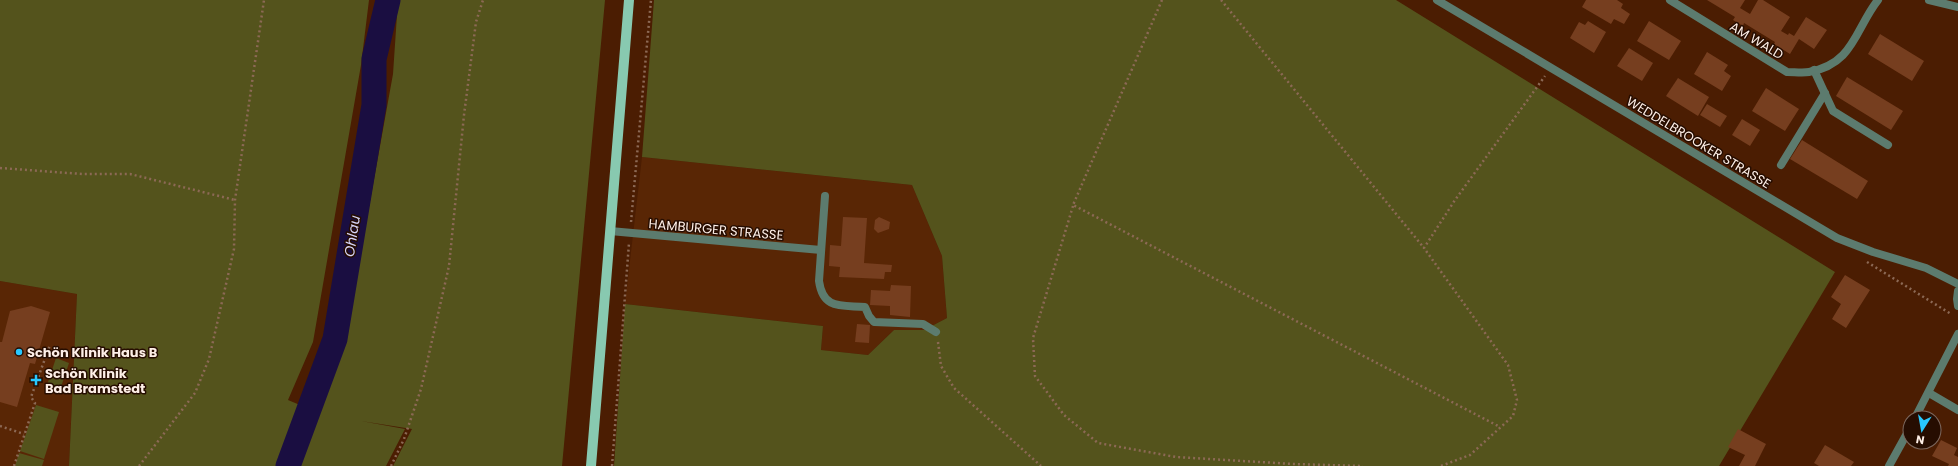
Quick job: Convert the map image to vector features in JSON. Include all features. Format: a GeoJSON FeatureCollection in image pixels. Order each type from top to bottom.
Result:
{"type":"FeatureCollection","features":[{"type":"Feature","properties":{"kind":"main road"},"geometry":{"type":"LineString","coordinates":[[591,466],[629,0]]}},
{"type":"Feature","properties":{"kind":"street","name":"WEDDELBROOKER STRASSE"},"geometry":{"type":"LineString","coordinates":[[1437,0],[1837,238],[1873,252],[1926,268],[1958,284]]}},
{"type":"Feature","properties":{"kind":"street","name":"AM WALD"},"geometry":{"type":"LineString","coordinates":[[1670,0],[1787,72],[1810,72],[1828,65],[1844,56],[1871,8],[1878,0]]}},
{"type":"Feature","properties":{"kind":"street"},"geometry":{"type":"LineString","coordinates":[[1929,0],[1958,7]]}},
{"type":"Feature","properties":{"kind":"street"},"geometry":{"type":"LineString","coordinates":[[1814,70],[1833,110],[1888,145]]}},
{"type":"Feature","properties":{"kind":"street"},"geometry":{"type":"LineString","coordinates":[[1781,165],[1825,93]]}},
{"type":"Feature","properties":{"kind":"street"},"geometry":{"type":"LineString","coordinates":[[825,196],[819,281],[821,292],[826,301],[836,305],[865,307],[869,316],[874,322],[923,324],[936,332]]}},
{"type":"Feature","properties":{"kind":"street","name":"HAMBURGER STRASSE"},"geometry":{"type":"LineString","coordinates":[[610,231],[821,250]]}},
{"type":"Feature","properties":{"kind":"street"},"geometry":{"type":"LineString","coordinates":[[1958,290],[1958,306]]}},
{"type":"Feature","properties":{"kind":"street"},"geometry":{"type":"LineString","coordinates":[[1919,410],[1958,334]]}},
{"type":"Feature","properties":{"kind":"street"},"geometry":{"type":"LineString","coordinates":[[1929,393],[1958,410]]}},
{"type":"Feature","properties":{"kind":"street"},"geometry":{"type":"LineString","coordinates":[[1889,466],[1902,442]]}},
{"type":"Feature","properties":{"kind":"path"},"geometry":{"type":"LineString","coordinates":[[139,466],[196,392],[209,358],[234,249],[235,200],[264,0]]}},
{"type":"Feature","properties":{"kind":"path"},"geometry":{"type":"LineString","coordinates":[[390,466],[404,439],[421,389],[449,266],[467,92],[476,22],[483,0]]}},
{"type":"Feature","properties":{"kind":"path"},"geometry":{"type":"LineString","coordinates":[[1162,0],[1073,206],[1033,338],[1035,376],[1064,415],[1098,443],[1176,457],[1293,464],[1363,466]]}},
{"type":"Feature","properties":{"kind":"path"},"geometry":{"type":"LineString","coordinates":[[1221,0],[1424,248],[1508,365],[1516,400],[1513,416],[1470,455],[1441,466]]}},
{"type":"Feature","properties":{"kind":"path"},"geometry":{"type":"LineString","coordinates":[[1424,248],[1455,200],[1551,68]]}},
{"type":"Feature","properties":{"kind":"path"},"geometry":{"type":"LineString","coordinates":[[0,168],[82,174],[130,174],[235,200]]}},
{"type":"Feature","properties":{"kind":"path"},"geometry":{"type":"LineString","coordinates":[[1073,206],[1500,427]]}},
{"type":"Feature","properties":{"kind":"path"},"geometry":{"type":"LineString","coordinates":[[1861,259],[1952,315]]}},
{"type":"Feature","properties":{"kind":"path"},"geometry":{"type":"LineString","coordinates":[[936,332],[941,366],[954,388],[1041,466]]}},
{"type":"Feature","properties":{"kind":"path"},"geometry":{"type":"LineString","coordinates":[[14,466],[35,403],[32,397],[50,345]]}},
{"type":"Feature","properties":{"kind":"path"},"geometry":{"type":"LineString","coordinates":[[0,426],[24,434]]}},
{"type":"Feature","properties":{"kind":"shaded area"},"geometry":{"type":"Polygon","coordinates":[[[0,0],[369,0],[361,65],[313,342],[288,400],[319,413],[345,340],[393,74],[398,0],[605,0],[562,466],[393,466],[412,429],[361,421],[405,429],[386,466],[69,466],[77,294],[0,281],[0,0]]]}},
{"type":"Feature","properties":{"kind":"shaded area"},"geometry":{"type":"Polygon","coordinates":[[[654,0],[1396,0],[1835,272],[1719,466],[614,466],[625,304],[823,326],[821,350],[868,355],[894,330],[924,330],[947,318],[942,256],[912,185],[642,157],[654,0]]]}},
{"type":"Feature","properties":{"kind":"shaded area"},"geometry":{"type":"Polygon","coordinates":[[[642,157],[912,185],[942,256],[947,318],[924,330],[894,330],[868,355],[821,350],[823,326],[625,304],[642,157]]]}},
{"type":"Feature","properties":{"kind":"shaded area","name":"Schön Klinik Bad Bramstedt"},"geometry":{"type":"Polygon","coordinates":[[[0,281],[77,294],[69,466],[0,466],[0,281]]]}},
{"type":"Feature","properties":{"kind":"shaded area"},"geometry":{"type":"Polygon","coordinates":[[[56,358],[69,363],[60,390],[47,385],[56,358]]]}},
{"type":"Feature","properties":{"kind":"shaded area"},"geometry":{"type":"Polygon","coordinates":[[[36,405],[59,412],[44,459],[20,451],[36,405]]]}},
{"type":"Feature","properties":{"kind":"shaded area"},"geometry":{"type":"Polygon","coordinates":[[[19,453],[44,460],[42,466],[15,466],[19,453]]]}},
{"type":"Feature","properties":{"kind":"building"},"geometry":{"type":"Polygon","coordinates":[[[1586,0],[1617,0],[1623,4],[1621,8],[1630,14],[1624,24],[1614,19],[1611,24],[1582,7],[1586,0]]]}},
{"type":"Feature","properties":{"kind":"building"},"geometry":{"type":"Polygon","coordinates":[[[1707,0],[1745,0],[1740,8],[1750,14],[1758,0],[1763,0],[1790,17],[1781,31],[1788,35],[1789,33],[1794,36],[1806,17],[1827,30],[1814,49],[1799,39],[1790,54],[1774,44],[1775,42],[1744,23],[1743,26],[1733,20],[1735,17],[1707,0]]]}},
{"type":"Feature","properties":{"kind":"building"},"geometry":{"type":"Polygon","coordinates":[[[1588,21],[1606,32],[1594,53],[1570,38],[1579,22],[1585,25],[1588,21]]]}},
{"type":"Feature","properties":{"kind":"building"},"geometry":{"type":"Polygon","coordinates":[[[1649,21],[1681,41],[1669,60],[1637,41],[1649,21]]]}},
{"type":"Feature","properties":{"kind":"building"},"geometry":{"type":"Polygon","coordinates":[[[1880,34],[1924,61],[1912,81],[1868,54],[1880,34]]]}},
{"type":"Feature","properties":{"kind":"building"},"geometry":{"type":"Polygon","coordinates":[[[1629,48],[1653,63],[1642,81],[1617,66],[1629,48]]]}},
{"type":"Feature","properties":{"kind":"building"},"geometry":{"type":"Polygon","coordinates":[[[1707,52],[1728,65],[1724,71],[1731,76],[1722,91],[1694,74],[1707,52]]]}},
{"type":"Feature","properties":{"kind":"building"},"geometry":{"type":"Polygon","coordinates":[[[1847,77],[1903,111],[1891,130],[1836,96],[1847,77]]]}},
{"type":"Feature","properties":{"kind":"building"},"geometry":{"type":"Polygon","coordinates":[[[1678,78],[1709,97],[1698,116],[1666,96],[1678,78]]]}},
{"type":"Feature","properties":{"kind":"building"},"geometry":{"type":"Polygon","coordinates":[[[1766,88],[1799,109],[1785,131],[1752,111],[1766,88]]]}},
{"type":"Feature","properties":{"kind":"building"},"geometry":{"type":"Polygon","coordinates":[[[1707,104],[1727,116],[1720,127],[1700,115],[1707,104]]]}},
{"type":"Feature","properties":{"kind":"building"},"geometry":{"type":"Polygon","coordinates":[[[1742,119],[1760,130],[1750,146],[1732,135],[1742,119]]]}},
{"type":"Feature","properties":{"kind":"building"},"geometry":{"type":"Polygon","coordinates":[[[1802,140],[1868,181],[1857,199],[1790,159],[1802,140]]]}},
{"type":"Feature","properties":{"kind":"building"},"geometry":{"type":"Polygon","coordinates":[[[843,217],[867,218],[864,263],[892,265],[891,272],[885,272],[884,279],[839,277],[840,267],[829,266],[830,245],[841,246],[843,217]]]}},
{"type":"Feature","properties":{"kind":"building"},"geometry":{"type":"Polygon","coordinates":[[[879,217],[890,222],[889,229],[878,233],[874,229],[875,220],[879,217]]]}},
{"type":"Feature","properties":{"kind":"building"},"geometry":{"type":"Polygon","coordinates":[[[1845,275],[1870,290],[1846,328],[1832,319],[1841,304],[1831,297],[1845,275]]]}},
{"type":"Feature","properties":{"kind":"building"},"geometry":{"type":"Polygon","coordinates":[[[891,285],[911,286],[910,317],[890,315],[890,306],[870,305],[871,290],[890,291],[891,285]]]}},
{"type":"Feature","properties":{"kind":"building","name":"Schön Klinik Haus B"},"geometry":{"type":"Polygon","coordinates":[[[31,306],[50,312],[35,364],[30,363],[17,407],[0,402],[0,342],[2,342],[10,311],[31,306]]]}},
{"type":"Feature","properties":{"kind":"building"},"geometry":{"type":"Polygon","coordinates":[[[857,324],[870,325],[869,343],[855,342],[857,324]]]}},
{"type":"Feature","properties":{"kind":"building"},"geometry":{"type":"Polygon","coordinates":[[[1738,429],[1766,444],[1755,466],[1739,466],[1745,455],[1728,447],[1738,429]]]}},
{"type":"Feature","properties":{"kind":"building"},"geometry":{"type":"Polygon","coordinates":[[[1942,440],[1957,448],[1954,455],[1958,457],[1958,466],[1948,466],[1949,464],[1932,456],[1935,450],[1942,450],[1942,440]]]}},
{"type":"Feature","properties":{"kind":"building"},"geometry":{"type":"Polygon","coordinates":[[[1825,445],[1854,462],[1851,466],[1819,466],[1814,463],[1825,445]]]}},
{"type":"Feature","properties":{"kind":"waterway","name":"Ohlau"},"geometry":{"type":"LineString","coordinates":[[288,466],[335,339],[374,105],[374,59],[388,0]]}},
{"type":"Feature","properties":{"kind":"place","name":"Schön Klinik Haus B"},"geometry":{"type":"Point","coordinates":[19,352]}},
{"type":"Feature","properties":{"kind":"place","name":"Schön Klinik Bad Bramstedt"},"geometry":{"type":"Point","coordinates":[36,380]}}]}
